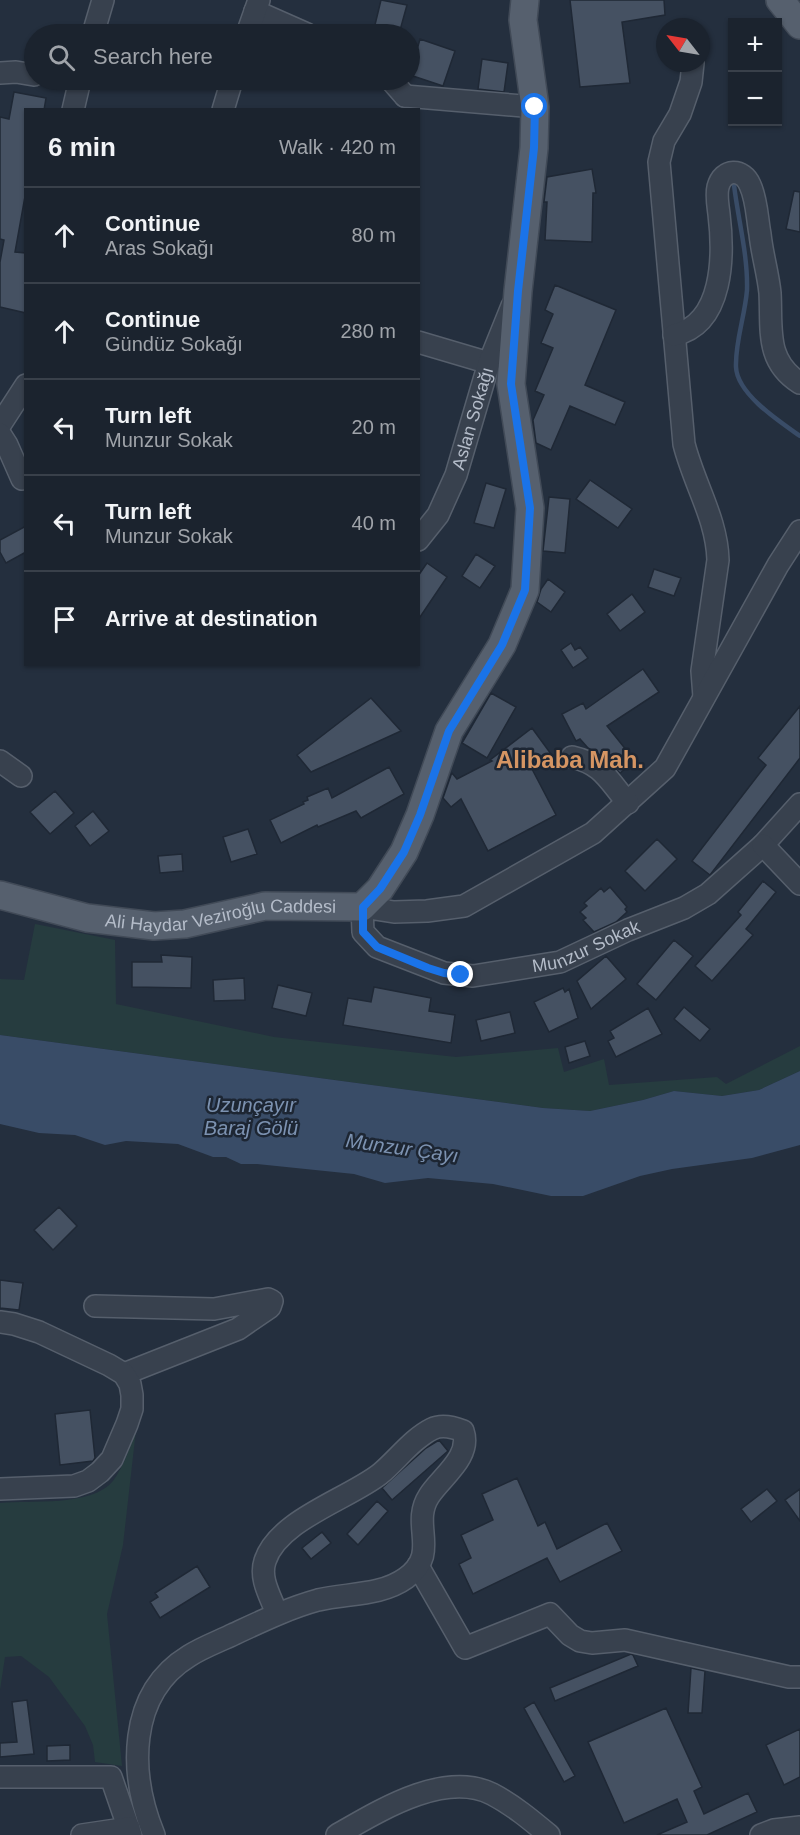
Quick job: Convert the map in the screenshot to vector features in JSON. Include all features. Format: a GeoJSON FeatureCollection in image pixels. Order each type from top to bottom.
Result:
{"type":"FeatureCollection","features":[{"type":"Feature","properties":{"kind":"main road"},"geometry":{"type":"LineString","coordinates":[[363,907],[380,889],[404,852],[420,815],[449,731],[502,645],[525,590],[530,508],[511,384],[518,291],[534,148],[535,107],[523,20],[525,0]]}},
{"type":"Feature","properties":{"kind":"main road"},"geometry":{"type":"LineString","coordinates":[[780,0],[800,25]]}},
{"type":"Feature","properties":{"kind":"main road","name":"Ali Haydar Veziroğlu Caddesi"},"geometry":{"type":"LineString","coordinates":[[0,895],[87,918],[154,926],[185,924],[265,906],[363,907]]}},
{"type":"Feature","properties":{"kind":"street"},"geometry":{"type":"LineString","coordinates":[[96,24],[103,0]]}},
{"type":"Feature","properties":{"kind":"street"},"geometry":{"type":"LineString","coordinates":[[251,24],[257,6],[289,24]]}},
{"type":"Feature","properties":{"kind":"street"},"geometry":{"type":"LineString","coordinates":[[692,72],[680,114],[664,141],[659,162],[684,444],[688,461],[714,529],[717,545],[718,560],[702,671],[704,698]]}},
{"type":"Feature","properties":{"kind":"street"},"geometry":{"type":"LineString","coordinates":[[0,74],[24,73]]}},
{"type":"Feature","properties":{"kind":"street"},"geometry":{"type":"LineString","coordinates":[[73,108],[74,90]]}},
{"type":"Feature","properties":{"kind":"street"},"geometry":{"type":"LineString","coordinates":[[224,108],[229,90]]}},
{"type":"Feature","properties":{"kind":"street"},"geometry":{"type":"LineString","coordinates":[[401,103],[535,107]]}},
{"type":"Feature","properties":{"kind":"street"},"geometry":{"type":"LineString","coordinates":[[674,335],[687,332],[701,322],[713,298],[721,265],[722,234],[718,189],[721,179],[726,174],[738,173],[747,179],[754,195],[768,278],[770,332],[774,349],[786,373],[800,383]]}},
{"type":"Feature","properties":{"kind":"street","name":"Aslan Sokağı"},"geometry":{"type":"LineString","coordinates":[[420,538],[438,515],[456,475],[489,363],[518,291]]}},
{"type":"Feature","properties":{"kind":"street"},"geometry":{"type":"LineString","coordinates":[[420,343],[489,363]]}},
{"type":"Feature","properties":{"kind":"street"},"geometry":{"type":"LineString","coordinates":[[0,425],[24,388]]}},
{"type":"Feature","properties":{"kind":"street"},"geometry":{"type":"LineString","coordinates":[[0,434],[8,445],[22,479]]}},
{"type":"Feature","properties":{"kind":"street","name":"Ali Haydar Veziroğlu Caddesi"},"geometry":{"type":"LineString","coordinates":[[363,907],[394,912],[416,912],[464,906],[593,833],[628,803],[665,768],[800,531]]}},
{"type":"Feature","properties":{"kind":"street"},"geometry":{"type":"LineString","coordinates":[[572,756],[591,762],[599,768],[628,803]]}},
{"type":"Feature","properties":{"kind":"street"},"geometry":{"type":"LineString","coordinates":[[0,761],[21,776]]}},
{"type":"Feature","properties":{"kind":"street","name":"Munzur Sokak"},"geometry":{"type":"LineString","coordinates":[[363,907],[363,932],[377,947],[444,973],[473,976],[560,962],[628,930],[684,908],[717,886],[763,845],[800,804]]}},
{"type":"Feature","properties":{"kind":"street"},"geometry":{"type":"LineString","coordinates":[[763,845],[800,884]]}},
{"type":"Feature","properties":{"kind":"street"},"geometry":{"type":"LineString","coordinates":[[95,1306],[214,1309],[268,1299],[272,1301],[270,1307],[238,1329],[124,1374]]}},
{"type":"Feature","properties":{"kind":"street"},"geometry":{"type":"LineString","coordinates":[[0,1322],[20,1325],[39,1332],[124,1374],[130,1384],[132,1409],[112,1459],[88,1481],[74,1486],[0,1490]]}},
{"type":"Feature","properties":{"kind":"street"},"geometry":{"type":"LineString","coordinates":[[154,1835],[149,1823],[138,1767],[138,1736],[144,1710],[151,1695],[167,1674],[189,1656],[277,1614],[320,1600],[387,1588],[406,1578],[418,1566],[424,1555],[425,1544],[421,1515],[424,1504],[458,1460],[466,1440],[463,1431],[453,1427],[433,1428],[379,1475],[294,1525],[270,1552],[263,1571],[264,1582],[277,1614]]}},
{"type":"Feature","properties":{"kind":"street"},"geometry":{"type":"LineString","coordinates":[[418,1566],[465,1648],[550,1614],[570,1635],[580,1641],[592,1643],[624,1640],[789,1677],[800,1677]]}},
{"type":"Feature","properties":{"kind":"street"},"geometry":{"type":"LineString","coordinates":[[0,1777],[111,1777],[130,1831],[82,1835]]}},
{"type":"Feature","properties":{"kind":"street"},"geometry":{"type":"LineString","coordinates":[[337,1835],[384,1809],[418,1795],[456,1786],[472,1787],[491,1793],[514,1807],[549,1835]]}},
{"type":"Feature","properties":{"kind":"street"},"geometry":{"type":"LineString","coordinates":[[761,1835],[774,1830],[800,1827]]}},
{"type":"Feature","properties":{"kind":"green space"},"geometry":{"type":"Polygon","coordinates":[[[35,924],[115,940],[116,1004],[274,1037],[456,1057],[558,1048],[564,1072],[604,1059],[609,1085],[717,1077],[726,1084],[800,1046],[800,1071],[759,1090],[722,1096],[674,1091],[590,1111],[543,1108],[0,1035],[0,979],[24,980],[35,924]]]}},
{"type":"Feature","properties":{"kind":"green space"},"geometry":{"type":"Polygon","coordinates":[[[136,1430],[123,1545],[107,1614],[122,1766],[95,1762],[93,1745],[85,1726],[49,1677],[21,1656],[5,1657],[0,1690],[0,1503],[76,1499],[103,1489],[113,1481],[120,1469],[136,1430]]]}},
{"type":"Feature","properties":{"kind":"water","name":"Uzunçayır Baraj Gölü"},"geometry":{"type":"Polygon","coordinates":[[[0,1035],[543,1108],[590,1111],[674,1091],[722,1096],[759,1090],[800,1071],[800,1145],[752,1158],[672,1169],[640,1176],[583,1196],[551,1196],[493,1184],[428,1178],[385,1183],[354,1174],[241,1164],[226,1157],[213,1157],[178,1144],[126,1141],[105,1145],[75,1135],[39,1133],[0,1124],[0,1035]]]}},
{"type":"Feature","properties":{"kind":"building"},"geometry":{"type":"Polygon","coordinates":[[[381,0],[407,5],[402,24],[375,24],[381,0]]]}},
{"type":"Feature","properties":{"kind":"building"},"geometry":{"type":"Polygon","coordinates":[[[570,0],[664,0],[665,15],[622,22],[630,83],[580,87],[570,0]]]}},
{"type":"Feature","properties":{"kind":"building"},"geometry":{"type":"Polygon","coordinates":[[[420,39],[455,51],[443,86],[420,78],[420,39]]]}},
{"type":"Feature","properties":{"kind":"building"},"geometry":{"type":"Polygon","coordinates":[[[482,59],[508,63],[504,92],[478,89],[482,59]]]}},
{"type":"Feature","properties":{"kind":"building"},"geometry":{"type":"Polygon","coordinates":[[[14,92],[46,98],[44,108],[24,108],[24,202],[15,252],[24,253],[24,313],[0,307],[0,262],[4,240],[0,239],[0,117],[9,119],[14,92]]]}},
{"type":"Feature","properties":{"kind":"building"},"geometry":{"type":"Polygon","coordinates":[[[592,169],[596,193],[593,193],[592,242],[545,240],[547,202],[544,202],[547,177],[592,169]]]}},
{"type":"Feature","properties":{"kind":"building"},"geometry":{"type":"Polygon","coordinates":[[[794,191],[800,192],[800,232],[786,229],[794,191]]]}},
{"type":"Feature","properties":{"kind":"building"},"geometry":{"type":"Polygon","coordinates":[[[555,285],[616,310],[585,385],[625,402],[615,425],[570,406],[551,450],[536,443],[533,420],[544,395],[535,391],[553,348],[541,343],[553,314],[545,310],[555,285]]]}},
{"type":"Feature","properties":{"kind":"building"},"geometry":{"type":"Polygon","coordinates":[[[590,480],[632,509],[618,528],[576,499],[590,480]]]}},
{"type":"Feature","properties":{"kind":"building"},"geometry":{"type":"Polygon","coordinates":[[[486,483],[506,489],[494,528],[474,523],[486,483]]]}},
{"type":"Feature","properties":{"kind":"building"},"geometry":{"type":"Polygon","coordinates":[[[549,497],[570,499],[565,553],[543,551],[549,497]]]}},
{"type":"Feature","properties":{"kind":"building"},"geometry":{"type":"Polygon","coordinates":[[[24,527],[24,553],[6,563],[0,552],[0,540],[24,527]]]}},
{"type":"Feature","properties":{"kind":"building"},"geometry":{"type":"Polygon","coordinates":[[[476,554],[495,566],[480,588],[462,576],[476,554]]]}},
{"type":"Feature","properties":{"kind":"building"},"geometry":{"type":"Polygon","coordinates":[[[427,563],[447,577],[420,617],[420,573],[427,563]]]}},
{"type":"Feature","properties":{"kind":"building"},"geometry":{"type":"Polygon","coordinates":[[[654,569],[681,578],[674,596],[648,587],[654,569]]]}},
{"type":"Feature","properties":{"kind":"building"},"geometry":{"type":"Polygon","coordinates":[[[548,579],[565,592],[551,612],[537,602],[541,589],[548,579]]]}},
{"type":"Feature","properties":{"kind":"building"},"geometry":{"type":"Polygon","coordinates":[[[632,594],[645,612],[620,631],[607,614],[632,594]]]}},
{"type":"Feature","properties":{"kind":"building"},"geometry":{"type":"Polygon","coordinates":[[[571,643],[575,650],[580,647],[588,658],[573,668],[561,650],[571,643]]]}},
{"type":"Feature","properties":{"kind":"building"},"geometry":{"type":"Polygon","coordinates":[[[643,669],[659,692],[607,726],[635,761],[620,773],[580,739],[576,741],[562,714],[583,703],[586,709],[643,669]]]}},
{"type":"Feature","properties":{"kind":"building"},"geometry":{"type":"Polygon","coordinates":[[[491,693],[516,707],[487,758],[462,743],[491,693]]]}},
{"type":"Feature","properties":{"kind":"building"},"geometry":{"type":"Polygon","coordinates":[[[371,698],[401,731],[311,772],[297,755],[371,698]]]}},
{"type":"Feature","properties":{"kind":"building"},"geometry":{"type":"Polygon","coordinates":[[[800,706],[800,758],[710,875],[692,861],[766,765],[758,758],[800,706]]]}},
{"type":"Feature","properties":{"kind":"building"},"geometry":{"type":"Polygon","coordinates":[[[532,728],[551,754],[532,769],[556,815],[488,851],[461,799],[451,807],[443,798],[451,775],[452,773],[457,779],[492,761],[490,760],[532,728]]]}},
{"type":"Feature","properties":{"kind":"building"},"geometry":{"type":"Polygon","coordinates":[[[389,767],[404,794],[361,818],[356,811],[318,827],[317,825],[281,843],[270,820],[304,804],[303,802],[308,800],[307,797],[328,788],[332,798],[389,767]]]}},
{"type":"Feature","properties":{"kind":"building"},"geometry":{"type":"Polygon","coordinates":[[[55,791],[74,813],[50,834],[30,812],[55,791]]]}},
{"type":"Feature","properties":{"kind":"building"},"geometry":{"type":"Polygon","coordinates":[[[93,811],[109,831],[90,846],[75,826],[93,811]]]}},
{"type":"Feature","properties":{"kind":"building"},"geometry":{"type":"Polygon","coordinates":[[[248,829],[257,854],[231,862],[223,837],[248,829]]]}},
{"type":"Feature","properties":{"kind":"building"},"geometry":{"type":"Polygon","coordinates":[[[657,839],[677,859],[645,891],[625,871],[657,839]]]}},
{"type":"Feature","properties":{"kind":"building"},"geometry":{"type":"Polygon","coordinates":[[[182,854],[183,871],[160,873],[158,856],[182,854]]]}},
{"type":"Feature","properties":{"kind":"building"},"geometry":{"type":"Polygon","coordinates":[[[763,881],[776,892],[746,929],[753,935],[712,981],[695,966],[741,915],[738,912],[763,881]]]}},
{"type":"Feature","properties":{"kind":"building"},"geometry":{"type":"Polygon","coordinates":[[[610,887],[627,907],[625,909],[627,912],[616,922],[594,932],[583,920],[586,918],[580,912],[587,906],[584,903],[601,888],[604,892],[610,887]]]}},
{"type":"Feature","properties":{"kind":"building"},"geometry":{"type":"Polygon","coordinates":[[[674,940],[693,956],[656,1000],[637,984],[674,940]]]}},
{"type":"Feature","properties":{"kind":"building"},"geometry":{"type":"Polygon","coordinates":[[[161,955],[192,957],[191,988],[132,987],[132,962],[162,962],[161,955]]]}},
{"type":"Feature","properties":{"kind":"building"},"geometry":{"type":"Polygon","coordinates":[[[606,956],[626,979],[591,1009],[577,981],[606,956]]]}},
{"type":"Feature","properties":{"kind":"building"},"geometry":{"type":"Polygon","coordinates":[[[244,978],[245,1000],[214,1001],[213,980],[244,978]]]}},
{"type":"Feature","properties":{"kind":"building"},"geometry":{"type":"Polygon","coordinates":[[[278,985],[312,993],[306,1016],[272,1008],[278,985]]]}},
{"type":"Feature","properties":{"kind":"building"},"geometry":{"type":"Polygon","coordinates":[[[374,987],[431,998],[429,1011],[455,1015],[451,1043],[343,1025],[348,998],[371,1002],[374,987]]]}},
{"type":"Feature","properties":{"kind":"building"},"geometry":{"type":"Polygon","coordinates":[[[563,988],[565,992],[569,989],[578,1018],[549,1032],[534,1002],[563,988]]]}},
{"type":"Feature","properties":{"kind":"building"},"geometry":{"type":"Polygon","coordinates":[[[684,1007],[710,1029],[700,1041],[674,1019],[684,1007]]]}},
{"type":"Feature","properties":{"kind":"building"},"geometry":{"type":"Polygon","coordinates":[[[648,1008],[662,1034],[616,1057],[608,1041],[614,1038],[610,1031],[648,1008]]]}},
{"type":"Feature","properties":{"kind":"building"},"geometry":{"type":"Polygon","coordinates":[[[510,1012],[515,1033],[481,1041],[476,1020],[510,1012]]]}},
{"type":"Feature","properties":{"kind":"building"},"geometry":{"type":"Polygon","coordinates":[[[585,1041],[590,1056],[569,1063],[565,1047],[585,1041]]]}},
{"type":"Feature","properties":{"kind":"building"},"geometry":{"type":"Polygon","coordinates":[[[59,1207],[77,1226],[53,1250],[34,1230],[59,1207]]]}},
{"type":"Feature","properties":{"kind":"building"},"geometry":{"type":"Polygon","coordinates":[[[0,1280],[23,1283],[19,1310],[0,1308],[0,1280]]]}},
{"type":"Feature","properties":{"kind":"building"},"geometry":{"type":"Polygon","coordinates":[[[90,1410],[95,1458],[93,1461],[60,1465],[55,1414],[90,1410]]]}},
{"type":"Feature","properties":{"kind":"building"},"geometry":{"type":"Polygon","coordinates":[[[439,1440],[448,1451],[392,1500],[382,1488],[426,1448],[439,1440]]]}},
{"type":"Feature","properties":{"kind":"building"},"geometry":{"type":"Polygon","coordinates":[[[517,1478],[538,1526],[545,1522],[557,1549],[607,1523],[622,1551],[560,1582],[547,1558],[473,1594],[459,1564],[471,1558],[461,1535],[493,1520],[482,1494],[517,1478]]]}},
{"type":"Feature","properties":{"kind":"building"},"geometry":{"type":"Polygon","coordinates":[[[767,1489],[777,1501],[751,1522],[741,1509],[767,1489]]]}},
{"type":"Feature","properties":{"kind":"building"},"geometry":{"type":"Polygon","coordinates":[[[800,1489],[800,1521],[785,1500],[800,1489]]]}},
{"type":"Feature","properties":{"kind":"building"},"geometry":{"type":"Polygon","coordinates":[[[377,1501],[388,1511],[358,1545],[347,1534],[377,1501]]]}},
{"type":"Feature","properties":{"kind":"building"},"geometry":{"type":"Polygon","coordinates":[[[322,1532],[331,1543],[311,1559],[302,1548],[322,1532]]]}},
{"type":"Feature","properties":{"kind":"building"},"geometry":{"type":"Polygon","coordinates":[[[197,1566],[210,1587],[160,1618],[150,1602],[158,1597],[155,1593],[197,1566]]]}},
{"type":"Feature","properties":{"kind":"building"},"geometry":{"type":"Polygon","coordinates":[[[631,1654],[638,1666],[555,1701],[550,1688],[631,1654]]]}},
{"type":"Feature","properties":{"kind":"building"},"geometry":{"type":"Polygon","coordinates":[[[691,1668],[705,1671],[702,1713],[688,1713],[691,1668]]]}},
{"type":"Feature","properties":{"kind":"building"},"geometry":{"type":"Polygon","coordinates":[[[27,1700],[34,1754],[0,1757],[0,1743],[17,1742],[12,1702],[27,1700]]]}},
{"type":"Feature","properties":{"kind":"building"},"geometry":{"type":"Polygon","coordinates":[[[534,1702],[575,1776],[564,1782],[524,1708],[534,1702]]]}},
{"type":"Feature","properties":{"kind":"building"},"geometry":{"type":"Polygon","coordinates":[[[666,1708],[702,1787],[694,1791],[704,1814],[748,1793],[757,1812],[707,1835],[657,1835],[687,1822],[677,1799],[624,1823],[588,1742],[666,1708]]]}},
{"type":"Feature","properties":{"kind":"building"},"geometry":{"type":"Polygon","coordinates":[[[800,1729],[800,1777],[784,1785],[766,1745],[800,1729]]]}},
{"type":"Feature","properties":{"kind":"building"},"geometry":{"type":"Polygon","coordinates":[[[70,1745],[70,1760],[47,1761],[47,1746],[70,1745]]]}},
{"type":"Feature","properties":{"kind":"waterway"},"geometry":{"type":"LineString","coordinates":[[734,185],[747,277],[746,300],[736,358],[738,377],[751,397],[800,436]]}},
{"type":"Feature","properties":{"kind":"district","name":"Alibaba Mah."},"geometry":{"type":"Point","coordinates":[570,759]}},
{"type":"Feature","properties":{"kind":"route"},"geometry":{"type":"LineString","coordinates":[[461,975],[428,968],[377,947],[363,932],[363,907],[380,889],[404,852],[420,815],[449,731],[502,645],[525,590],[530,508],[511,384],[518,291],[534,148],[535,107]]}},
{"type":"Feature","properties":{"kind":"water label","name":"Munzur Çayı"},"geometry":{"type":"Point","coordinates":[402,1148]}}]}
